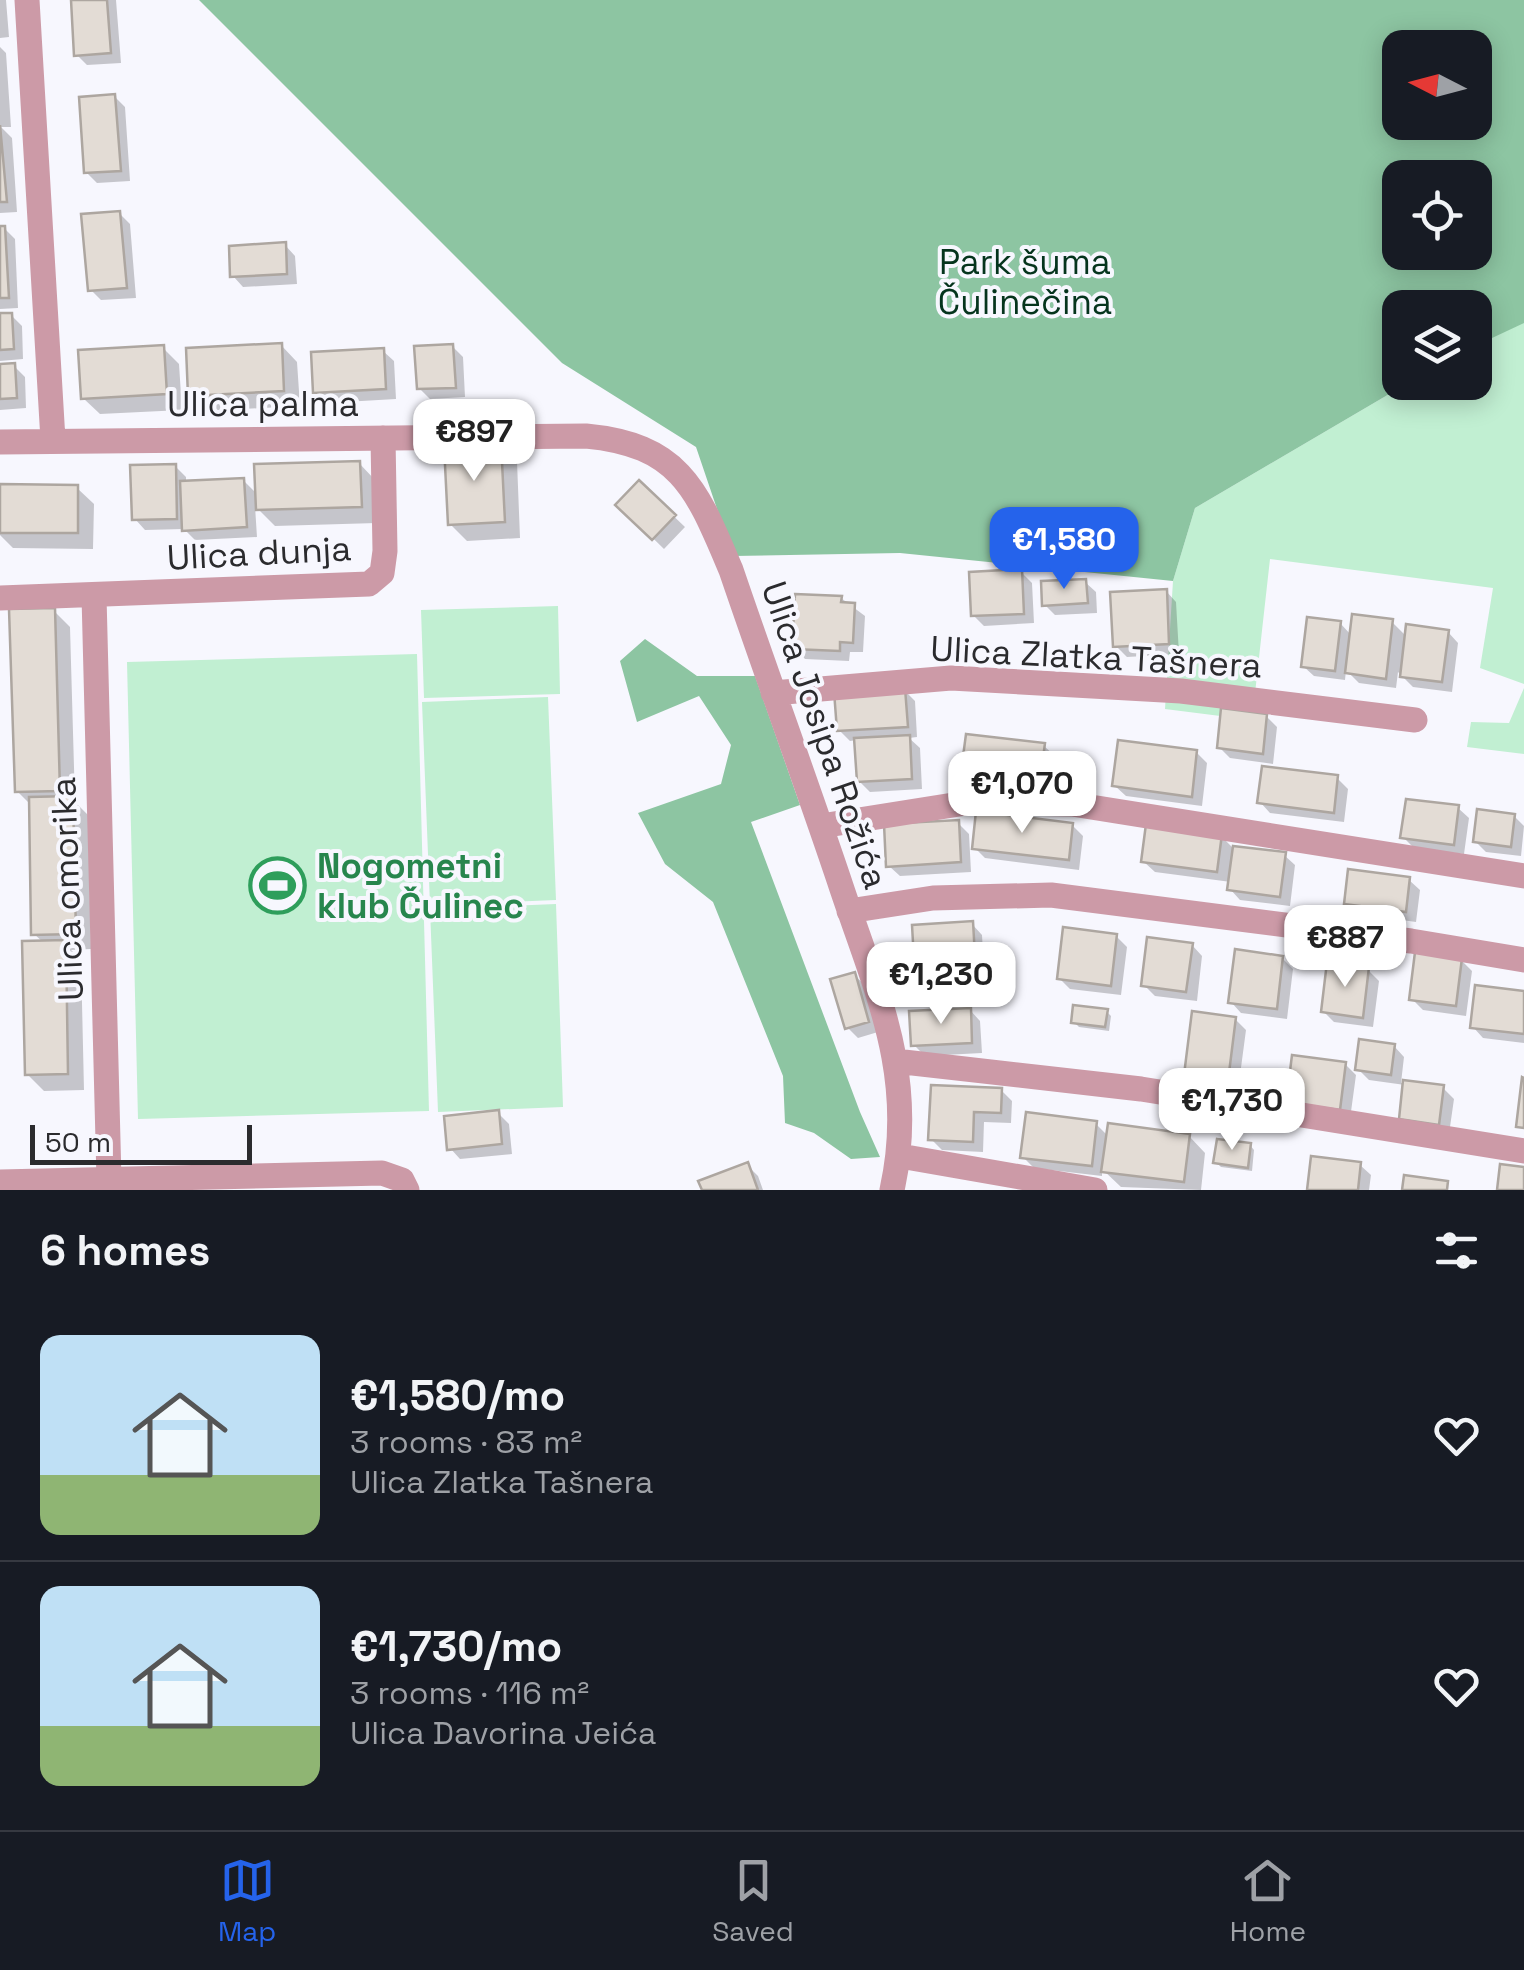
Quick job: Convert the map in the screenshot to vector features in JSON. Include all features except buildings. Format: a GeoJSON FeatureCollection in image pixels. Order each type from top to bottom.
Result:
{"type":"FeatureCollection","features":[{"type":"Feature","properties":{"kind":"street"},"geometry":{"type":"LineString","coordinates":[[27,0],[52,440]]}},
{"type":"Feature","properties":{"kind":"street","name":"Ulica palma"},"geometry":{"type":"LineString","coordinates":[[0,442],[586,436]]}},
{"type":"Feature","properties":{"kind":"street","name":"Ulica Josipa Rožića"},"geometry":{"type":"LineString","coordinates":[[586,436],[622,439],[660,454],[702,502],[731,570],[884,1008],[902,1102],[900,1156],[892,1190]]}},
{"type":"Feature","properties":{"kind":"street","name":"Ulica dunja"},"geometry":{"type":"LineString","coordinates":[[0,598],[369,584],[382,573],[386,550],[383,438]]}},
{"type":"Feature","properties":{"kind":"street","name":"Ulica omorika"},"geometry":{"type":"LineString","coordinates":[[94,596],[110,1180]]}},
{"type":"Feature","properties":{"kind":"street","name":"Ulica Zlatka Tašnera"},"geometry":{"type":"LineString","coordinates":[[773,694],[950,678],[1181,691],[1415,720]]}},
{"type":"Feature","properties":{"kind":"street"},"geometry":{"type":"LineString","coordinates":[[821,826],[972,802],[1072,804],[1524,876]]}},
{"type":"Feature","properties":{"kind":"street"},"geometry":{"type":"LineString","coordinates":[[849,911],[933,898],[1051,895],[1524,960]]}},
{"type":"Feature","properties":{"kind":"street"},"geometry":{"type":"LineString","coordinates":[[895,1061],[1142,1090],[1524,1151]]}},
{"type":"Feature","properties":{"kind":"street"},"geometry":{"type":"LineString","coordinates":[[900,1156],[1095,1190]]}},
{"type":"Feature","properties":{"kind":"street"},"geometry":{"type":"LineString","coordinates":[[0,1182],[382,1173],[402,1180],[407,1190]]}},
{"type":"Feature","properties":{"kind":"green space","name":"Park šuma Čulinečina"},"geometry":{"type":"Polygon","coordinates":[[[199,0],[1524,0],[1524,323],[1492,338],[1492,290],[1382,290],[1382,398],[1195,508],[1173,581],[900,553],[733,556],[696,447],[562,363],[199,0]]]}},
{"type":"Feature","properties":{"kind":"green space"},"geometry":{"type":"Polygon","coordinates":[[[1524,323],[1524,684],[1480,668],[1493,588],[1270,559],[1252,720],[1165,709],[1173,581],[1195,508],[1382,398],[1492,400],[1492,337],[1524,323]]]}},
{"type":"Feature","properties":{"kind":"green space"},"geometry":{"type":"Polygon","coordinates":[[[558,606],[560,694],[424,698],[421,610],[558,606]]]}},
{"type":"Feature","properties":{"kind":"green space"},"geometry":{"type":"Polygon","coordinates":[[[645,639],[697,676],[755,676],[800,805],[751,822],[880,1157],[851,1159],[814,1133],[785,1123],[783,1076],[713,902],[665,864],[638,813],[721,784],[731,745],[699,696],[637,722],[620,661],[645,639]]]}},
{"type":"Feature","properties":{"kind":"green space","name":"Nogometni klub Čulinec"},"geometry":{"type":"Polygon","coordinates":[[[417,654],[429,1111],[138,1119],[127,662],[417,654]]]}},
{"type":"Feature","properties":{"kind":"green space"},"geometry":{"type":"Polygon","coordinates":[[[1524,688],[1524,754],[1467,747],[1471,722],[1509,723],[1524,688]]]}},
{"type":"Feature","properties":{"kind":"green space"},"geometry":{"type":"Polygon","coordinates":[[[548,697],[556,900],[430,905],[422,702],[548,697]]]}},
{"type":"Feature","properties":{"kind":"green space"},"geometry":{"type":"Polygon","coordinates":[[[556,904],[563,1107],[438,1112],[430,909],[556,904]]]}},
{"type":"Feature","properties":{"kind":"place","name":"Nogometni klub Čulinec"},"geometry":{"type":"Point","coordinates":[278,886]}}]}
